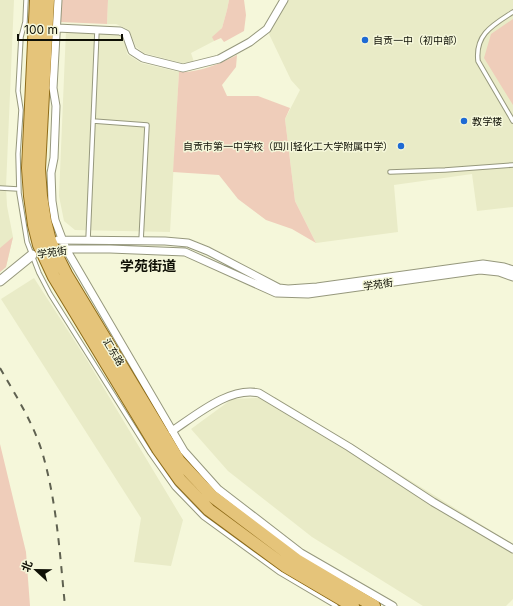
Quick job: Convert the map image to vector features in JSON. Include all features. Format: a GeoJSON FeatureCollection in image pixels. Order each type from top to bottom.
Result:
{"type":"FeatureCollection","features":[{"type":"Feature","properties":{"kind":"main road","name":"汇东路"},"geometry":{"type":"LineString","coordinates":[[36,0],[28,168],[34,225],[54,278],[158,449],[180,480],[209,510],[285,566],[353,606]]}},
{"type":"Feature","properties":{"kind":"main road","name":"汇东路"},"geometry":{"type":"LineString","coordinates":[[48,0],[40,169],[41,196],[45,221],[44,249],[66,274],[179,461],[212,496],[298,561],[374,606]]}},
{"type":"Feature","properties":{"kind":"street"},"geometry":{"type":"LineString","coordinates":[[58,0],[53,88],[56,106],[54,158],[51,173],[52,201],[55,220],[66,249],[184,451],[218,489],[301,553],[392,606]]}},
{"type":"Feature","properties":{"kind":"street"},"geometry":{"type":"LineString","coordinates":[[57,31],[120,31],[126,34],[132,51],[143,58],[183,68],[219,59],[250,42],[267,29],[284,0]]}},
{"type":"Feature","properties":{"kind":"street","name":"学苑街"},"geometry":{"type":"LineString","coordinates":[[44,249],[63,240],[188,243],[208,251],[279,288],[288,289],[317,287],[483,264],[513,270]]}},
{"type":"Feature","properties":{"kind":"street"},"geometry":{"type":"LineString","coordinates":[[0,281],[44,249]]}},
{"type":"Feature","properties":{"kind":"street","name":"学苑街"},"geometry":{"type":"LineString","coordinates":[[44,249],[110,249],[185,252],[261,287],[276,293],[288,294],[308,294],[480,270],[499,272],[513,277]]}},
{"type":"Feature","properties":{"kind":"street"},"geometry":{"type":"LineString","coordinates":[[172,431],[223,398],[236,393],[251,391],[258,393],[349,447],[433,502],[513,549]]}},
{"type":"Feature","properties":{"kind":"lane"},"geometry":{"type":"LineString","coordinates":[[26,0],[25,22],[21,37],[19,60],[18,91],[21,110],[18,154],[18,189],[24,226],[44,249],[39,273],[50,294],[150,453],[174,486],[203,517],[280,572],[336,606]]}},
{"type":"Feature","properties":{"kind":"lane"},"geometry":{"type":"LineString","coordinates":[[513,12],[487,30],[480,42],[477,53],[478,61],[513,120]]}},
{"type":"Feature","properties":{"kind":"lane"},"geometry":{"type":"LineString","coordinates":[[47,18],[57,31]]}},
{"type":"Feature","properties":{"kind":"lane"},"geometry":{"type":"LineString","coordinates":[[88,240],[97,30]]}},
{"type":"Feature","properties":{"kind":"lane"},"geometry":{"type":"LineString","coordinates":[[93,121],[147,125],[141,241]]}},
{"type":"Feature","properties":{"kind":"lane"},"geometry":{"type":"LineString","coordinates":[[18,154],[28,168]]}},
{"type":"Feature","properties":{"kind":"lane"},"geometry":{"type":"LineString","coordinates":[[390,172],[513,165]]}},
{"type":"Feature","properties":{"kind":"lane"},"geometry":{"type":"LineString","coordinates":[[0,188],[18,189]]}},
{"type":"Feature","properties":{"kind":"shaded area"},"geometry":{"type":"Polygon","coordinates":[[[0,0],[14,0],[6,187],[7,206],[13,237],[6,267],[0,272],[0,0]]]}},
{"type":"Feature","properties":{"kind":"shaded area"},"geometry":{"type":"Polygon","coordinates":[[[61,0],[108,0],[107,24],[60,22],[61,0]]]}},
{"type":"Feature","properties":{"kind":"shaded area"},"geometry":{"type":"Polygon","coordinates":[[[108,0],[229,0],[222,28],[213,37],[214,41],[191,53],[194,62],[182,63],[144,53],[136,47],[129,30],[116,24],[107,24],[108,0]]]}},
{"type":"Feature","properties":{"kind":"shaded area"},"geometry":{"type":"Polygon","coordinates":[[[229,0],[244,0],[246,15],[244,31],[224,42],[221,38],[214,41],[212,37],[222,28],[229,0]]]}},
{"type":"Feature","properties":{"kind":"shaded area","name":"自贡市第一中学校（四川轻化工大学附属中学）"},"geometry":{"type":"Polygon","coordinates":[[[287,0],[513,0],[513,207],[477,211],[472,174],[394,185],[398,232],[316,243],[295,201],[285,119],[300,90],[291,80],[269,34],[287,0]]]}},
{"type":"Feature","properties":{"kind":"shaded area"},"geometry":{"type":"Polygon","coordinates":[[[513,19],[513,105],[484,58],[491,34],[513,19]]]}},
{"type":"Feature","properties":{"kind":"shaded area"},"geometry":{"type":"Polygon","coordinates":[[[66,30],[117,32],[125,38],[127,54],[141,63],[179,72],[170,232],[75,230],[64,221],[59,196],[66,30]]]}},
{"type":"Feature","properties":{"kind":"shaded area"},"geometry":{"type":"Polygon","coordinates":[[[237,55],[236,67],[222,85],[227,96],[258,96],[290,108],[285,119],[295,201],[316,243],[292,229],[266,220],[238,199],[219,175],[173,172],[179,72],[194,71],[216,65],[237,55]]]}},
{"type":"Feature","properties":{"kind":"shaded area"},"geometry":{"type":"Polygon","coordinates":[[[13,237],[6,267],[0,272],[0,248],[13,237]]]}},
{"type":"Feature","properties":{"kind":"shaded area"},"geometry":{"type":"Polygon","coordinates":[[[34,278],[87,360],[183,520],[171,566],[134,562],[141,518],[1,299],[34,278]]]}},
{"type":"Feature","properties":{"kind":"shaded area"},"geometry":{"type":"Polygon","coordinates":[[[275,397],[513,544],[513,599],[506,606],[423,606],[312,537],[228,471],[191,429],[232,399],[275,397]]]}},
{"type":"Feature","properties":{"kind":"shaded area"},"geometry":{"type":"Polygon","coordinates":[[[0,444],[26,552],[30,606],[0,606],[0,444]]]}},
{"type":"Feature","properties":{"kind":"railway"},"geometry":{"type":"LineString","coordinates":[[0,368],[30,421],[43,455],[55,511],[65,606]]}},
{"type":"Feature","properties":{"kind":"place","name":"自贡一中（初中部）"},"geometry":{"type":"Point","coordinates":[365,40]}},
{"type":"Feature","properties":{"kind":"place","name":"教学楼"},"geometry":{"type":"Point","coordinates":[464,121]}},
{"type":"Feature","properties":{"kind":"place","name":"自贡市第一中学校（四川轻化工大学附属中学）"},"geometry":{"type":"Point","coordinates":[401,146]}},
{"type":"Feature","properties":{"kind":"district","name":"学苑街道"},"geometry":{"type":"Point","coordinates":[148,265]}}]}
